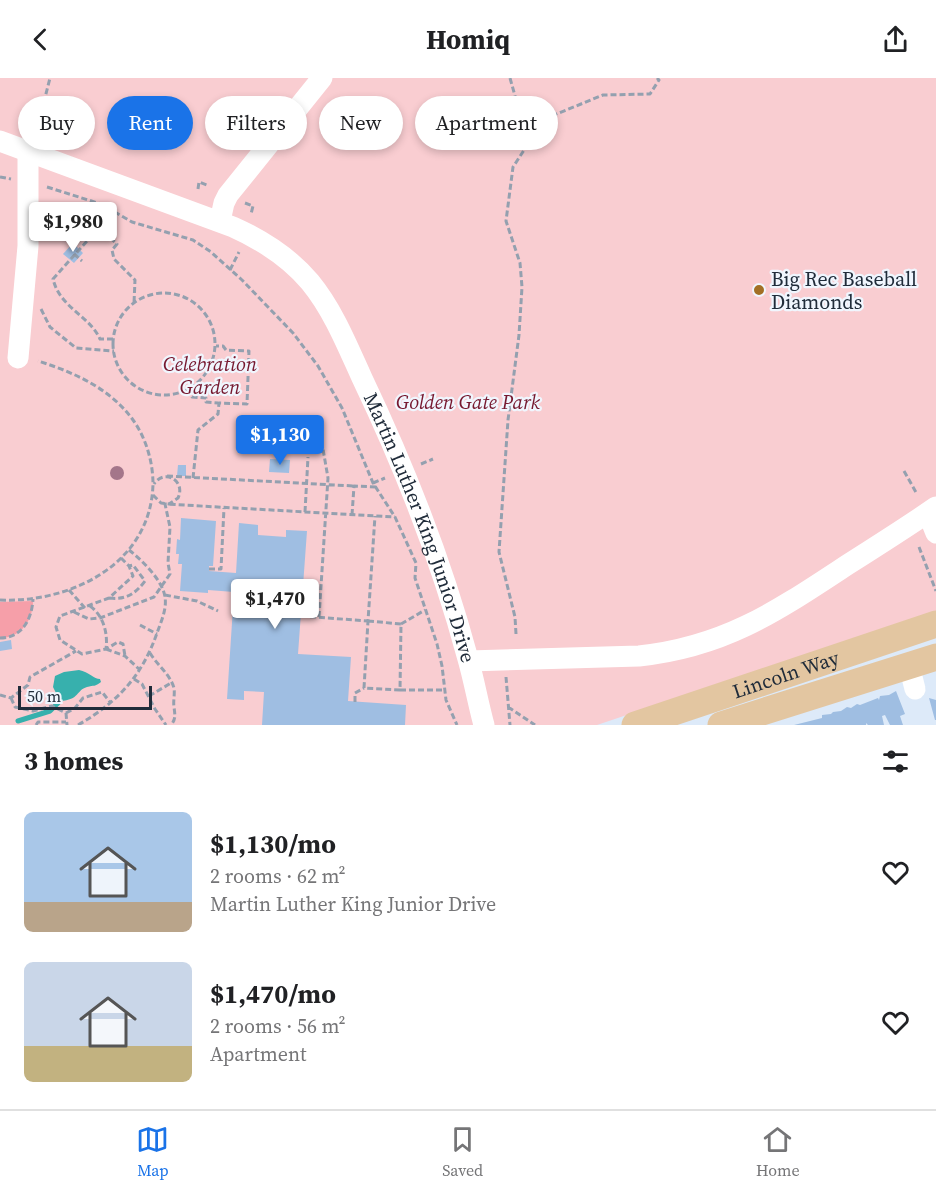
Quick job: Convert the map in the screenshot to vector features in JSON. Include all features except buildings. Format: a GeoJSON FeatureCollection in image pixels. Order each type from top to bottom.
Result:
{"type":"FeatureCollection","features":[{"type":"Feature","properties":{"kind":"main road","name":"Lincoln Way"},"geometry":{"type":"LineString","coordinates":[[635,725],[936,624]]}},
{"type":"Feature","properties":{"kind":"main road","name":"Lincoln Way"},"geometry":{"type":"LineString","coordinates":[[736,723],[912,677],[936,657]]}},
{"type":"Feature","properties":{"kind":"street"},"geometry":{"type":"LineString","coordinates":[[220,221],[228,195],[322,78]]}},
{"type":"Feature","properties":{"kind":"street","name":"Martin Luther King Junior Drive"},"geometry":{"type":"LineString","coordinates":[[0,141],[220,221],[255,237],[282,255],[310,283],[332,315],[407,479],[437,561],[469,661],[639,656],[660,654],[699,645],[737,632],[771,613],[932,510]]}},
{"type":"Feature","properties":{"kind":"street"},"geometry":{"type":"LineString","coordinates":[[18,358],[28,246],[28,152]]}},
{"type":"Feature","properties":{"kind":"street"},"geometry":{"type":"LineString","coordinates":[[932,510],[936,533]]}},
{"type":"Feature","properties":{"kind":"street"},"geometry":{"type":"LineString","coordinates":[[469,661],[484,725]]}},
{"type":"Feature","properties":{"kind":"street"},"geometry":{"type":"LineString","coordinates":[[734,692],[736,723]]}},
{"type":"Feature","properties":{"kind":"path"},"geometry":{"type":"LineString","coordinates":[[45,96],[50,78]]}},
{"type":"Feature","properties":{"kind":"path"},"geometry":{"type":"LineString","coordinates":[[510,78],[515,96]]}},
{"type":"Feature","properties":{"kind":"path"},"geometry":{"type":"LineString","coordinates":[[558,113],[603,95],[650,94],[659,79]]}},
{"type":"Feature","properties":{"kind":"path"},"geometry":{"type":"LineString","coordinates":[[516,634],[515,616],[499,552],[508,420],[519,335],[522,287],[519,263],[506,221],[513,167],[524,150]]}},
{"type":"Feature","properties":{"kind":"path"},"geometry":{"type":"LineString","coordinates":[[28,182],[101,204],[132,222],[192,240],[211,252],[271,308],[293,333],[318,366],[342,408],[375,485],[395,517],[416,563],[415,578],[437,644],[446,700],[457,725]]}},
{"type":"Feature","properties":{"kind":"path"},"geometry":{"type":"LineString","coordinates":[[198,189],[199,182],[207,185]]}},
{"type":"Feature","properties":{"kind":"path"},"geometry":{"type":"LineString","coordinates":[[245,203],[253,206],[251,214]]}},
{"type":"Feature","properties":{"kind":"path"},"geometry":{"type":"LineString","coordinates":[[113,339],[100,339],[95,328],[84,321],[56,292],[53,279],[96,231],[105,233],[117,244],[112,250],[114,259],[135,280],[134,303]]}},
{"type":"Feature","properties":{"kind":"path"},"geometry":{"type":"LineString","coordinates":[[192,240],[193,233]]}},
{"type":"Feature","properties":{"kind":"path"},"geometry":{"type":"LineString","coordinates":[[230,270],[239,252]]}},
{"type":"Feature","properties":{"kind":"path"},"geometry":{"type":"LineString","coordinates":[[74,254],[82,261]]}},
{"type":"Feature","properties":{"kind":"path"},"geometry":{"type":"LineString","coordinates":[[158,293],[175,293],[191,299],[205,311],[213,326],[216,346],[213,361],[205,375],[187,389],[178,393],[161,395],[145,392],[131,383],[120,371],[113,339],[117,323],[134,303],[141,298],[158,293]]}},
{"type":"Feature","properties":{"kind":"path"},"geometry":{"type":"LineString","coordinates":[[40,307],[50,327],[76,348],[114,351]]}},
{"type":"Feature","properties":{"kind":"path"},"geometry":{"type":"LineString","coordinates":[[187,389],[192,397],[206,398],[206,402],[247,404],[249,351],[226,350],[223,346],[216,346]]}},
{"type":"Feature","properties":{"kind":"path"},"geometry":{"type":"LineString","coordinates":[[0,600],[33,599],[69,590],[94,578],[129,550],[146,521],[151,507],[153,471],[144,442],[132,418],[97,387],[83,378],[38,361],[18,358]]}},
{"type":"Feature","properties":{"kind":"path"},"geometry":{"type":"LineString","coordinates":[[193,478],[198,430],[218,414],[219,403]]}},
{"type":"Feature","properties":{"kind":"path"},"geometry":{"type":"LineString","coordinates":[[319,617],[327,485],[323,449]]}},
{"type":"Feature","properties":{"kind":"path"},"geometry":{"type":"LineString","coordinates":[[305,512],[308,457]]}},
{"type":"Feature","properties":{"kind":"path"},"geometry":{"type":"LineString","coordinates":[[419,465],[433,459]]}},
{"type":"Feature","properties":{"kind":"path"},"geometry":{"type":"LineString","coordinates":[[904,471],[917,495]]}},
{"type":"Feature","properties":{"kind":"path"},"geometry":{"type":"LineString","coordinates":[[152,490],[157,480],[167,476],[354,486],[375,485],[386,478]]}},
{"type":"Feature","properties":{"kind":"path"},"geometry":{"type":"LineString","coordinates":[[165,504],[176,502],[181,490],[175,479],[167,476]]}},
{"type":"Feature","properties":{"kind":"path"},"geometry":{"type":"LineString","coordinates":[[352,515],[354,486]]}},
{"type":"Feature","properties":{"kind":"path"},"geometry":{"type":"LineString","coordinates":[[152,490],[157,500],[165,504],[395,517]]}},
{"type":"Feature","properties":{"kind":"path"},"geometry":{"type":"LineString","coordinates":[[74,612],[89,619],[100,618],[154,597],[170,574],[168,563],[170,528],[165,504]]}},
{"type":"Feature","properties":{"kind":"path"},"geometry":{"type":"LineString","coordinates":[[209,568],[221,569],[224,508]]}},
{"type":"Feature","properties":{"kind":"path"},"geometry":{"type":"LineString","coordinates":[[364,688],[375,516]]}},
{"type":"Feature","properties":{"kind":"path"},"geometry":{"type":"LineString","coordinates":[[919,547],[936,591]]}},
{"type":"Feature","properties":{"kind":"path"},"geometry":{"type":"LineString","coordinates":[[78,725],[110,702],[134,679],[150,653],[165,608],[165,595],[161,588],[141,559],[129,550]]}},
{"type":"Feature","properties":{"kind":"path"},"geometry":{"type":"LineString","coordinates":[[121,558],[129,566],[133,576],[109,598],[60,616],[56,627],[60,640],[82,654],[106,649],[118,642],[123,644],[125,656]]}},
{"type":"Feature","properties":{"kind":"path"},"geometry":{"type":"LineString","coordinates":[[109,598],[122,599],[137,591],[145,581],[133,565],[129,566]]}},
{"type":"Feature","properties":{"kind":"path"},"geometry":{"type":"LineString","coordinates":[[69,590],[85,608]]}},
{"type":"Feature","properties":{"kind":"path"},"geometry":{"type":"LineString","coordinates":[[165,595],[197,601],[218,611]]}},
{"type":"Feature","properties":{"kind":"path"},"geometry":{"type":"LineString","coordinates":[[0,638],[17,633],[26,625],[32,613],[33,599]]}},
{"type":"Feature","properties":{"kind":"path"},"geometry":{"type":"LineString","coordinates":[[90,606],[96,610],[108,635],[106,649]]}},
{"type":"Feature","properties":{"kind":"path"},"geometry":{"type":"LineString","coordinates":[[301,616],[401,624],[425,610]]}},
{"type":"Feature","properties":{"kind":"path"},"geometry":{"type":"LineString","coordinates":[[400,690],[401,624]]}},
{"type":"Feature","properties":{"kind":"path"},"geometry":{"type":"LineString","coordinates":[[140,625],[157,634]]}},
{"type":"Feature","properties":{"kind":"path"},"geometry":{"type":"LineString","coordinates":[[106,649],[125,656],[140,670]]}},
{"type":"Feature","properties":{"kind":"path"},"geometry":{"type":"LineString","coordinates":[[11,698],[28,685],[30,678],[77,651]]}},
{"type":"Feature","properties":{"kind":"path"},"geometry":{"type":"LineString","coordinates":[[150,653],[171,682],[176,712],[175,720],[171,725]]}},
{"type":"Feature","properties":{"kind":"path"},"geometry":{"type":"LineString","coordinates":[[505,672],[510,725]]}},
{"type":"Feature","properties":{"kind":"path"},"geometry":{"type":"LineString","coordinates":[[134,679],[142,684],[166,725]]}},
{"type":"Feature","properties":{"kind":"path"},"geometry":{"type":"LineString","coordinates":[[149,696],[171,682]]}},
{"type":"Feature","properties":{"kind":"path"},"geometry":{"type":"LineString","coordinates":[[355,702],[356,693],[364,688],[445,690]]}},
{"type":"Feature","properties":{"kind":"path"},"geometry":{"type":"LineString","coordinates":[[66,713],[75,708],[83,698],[102,692],[110,702]]}},
{"type":"Feature","properties":{"kind":"path"},"geometry":{"type":"LineString","coordinates":[[0,695],[11,698]]}},
{"type":"Feature","properties":{"kind":"path"},"geometry":{"type":"LineString","coordinates":[[11,698],[15,707],[33,711],[52,706],[66,713]]}},
{"type":"Feature","properties":{"kind":"path"},"geometry":{"type":"LineString","coordinates":[[508,707],[536,725]]}},
{"type":"Feature","properties":{"kind":"path"},"geometry":{"type":"LineString","coordinates":[[36,725],[38,722],[66,724],[66,713]]}},
{"type":"Feature","properties":{"kind":"green space","name":"Golden Gate Park"},"geometry":{"type":"Polygon","coordinates":[[[0,78],[936,78],[936,611],[597,725],[0,725],[0,78]]]}},
{"type":"Feature","properties":{"kind":"shaded area"},"geometry":{"type":"Polygon","coordinates":[[[33,601],[31,615],[24,627],[14,635],[0,638],[0,602],[33,601]]]}},
{"type":"Feature","properties":{"kind":"shaded area"},"geometry":{"type":"Polygon","coordinates":[[[79,670],[100,679],[101,682],[84,688],[71,699],[60,701],[53,687],[55,676],[79,670]]]}},
{"type":"Feature","properties":{"kind":"waterway"},"geometry":{"type":"LineString","coordinates":[[18,721],[50,711],[60,701]]}},
{"type":"Feature","properties":{"kind":"place","name":"Big Rec Baseball Diamonds"},"geometry":{"type":"Point","coordinates":[759,290]}},
{"type":"Feature","properties":{"kind":"park label","name":"Celebration Garden"},"geometry":{"type":"Point","coordinates":[210,376]}}]}
